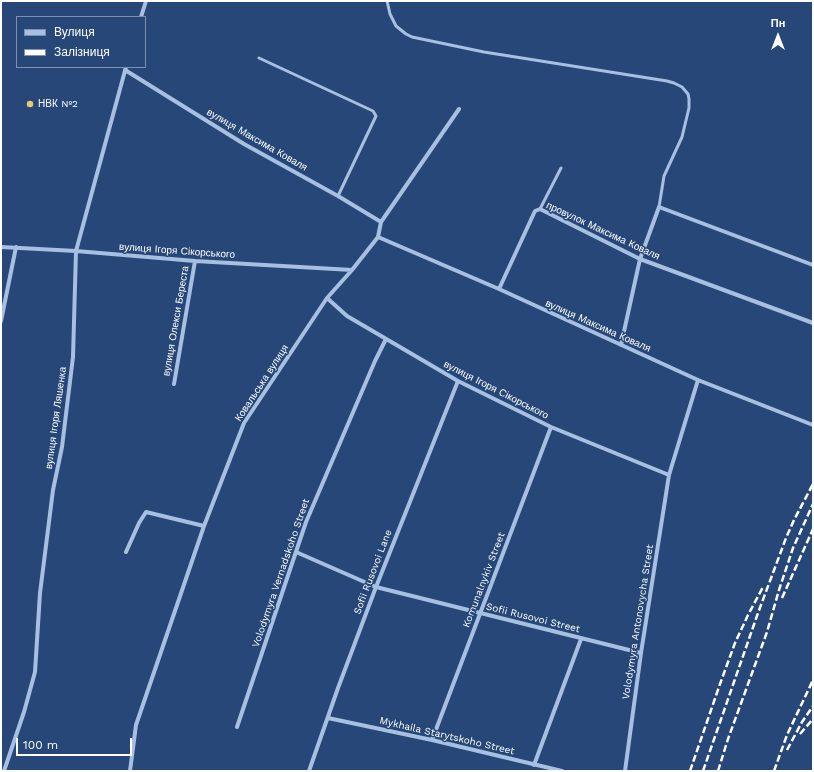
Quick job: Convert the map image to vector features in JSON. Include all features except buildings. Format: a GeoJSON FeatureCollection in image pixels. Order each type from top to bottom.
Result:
{"type":"FeatureCollection","features":[{"type":"Feature","properties":{"kind":"street"},"geometry":{"type":"LineString","coordinates":[[142,16],[146,1]]}},
{"type":"Feature","properties":{"kind":"street","name":"вулиця Максима Коваля"},"geometry":{"type":"LineString","coordinates":[[126,68],[244,144],[338,196],[381,222]]}},
{"type":"Feature","properties":{"kind":"street","name":"вулиця Ігоря Ляшенка"},"geometry":{"type":"LineString","coordinates":[[4,771],[24,712],[35,672],[40,593],[53,490],[62,446],[73,357],[76,250],[126,68]]}},
{"type":"Feature","properties":{"kind":"street","name":"Ковальська вулиця"},"geometry":{"type":"LineString","coordinates":[[130,771],[136,725],[204,526],[244,423],[327,298],[352,270],[378,237],[381,222],[459,109]]}},
{"type":"Feature","properties":{"kind":"street"},"geometry":{"type":"LineString","coordinates":[[621,345],[640,259],[659,207],[813,265]]}},
{"type":"Feature","properties":{"kind":"street","name":"провулок Максима Коваля"},"geometry":{"type":"LineString","coordinates":[[499,289],[535,211],[540,209],[640,259],[813,323]]}},
{"type":"Feature","properties":{"kind":"street","name":"вулиця Максима Коваля"},"geometry":{"type":"LineString","coordinates":[[378,237],[499,289],[698,380],[813,425]]}},
{"type":"Feature","properties":{"kind":"street","name":"вулиця Ігоря Сікорського"},"geometry":{"type":"LineString","coordinates":[[1,247],[76,250],[194,261],[352,270]]}},
{"type":"Feature","properties":{"kind":"street"},"geometry":{"type":"LineString","coordinates":[[1,321],[16,247]]}},
{"type":"Feature","properties":{"kind":"street","name":"вулиця Олекси Береста"},"geometry":{"type":"LineString","coordinates":[[174,384],[194,261]]}},
{"type":"Feature","properties":{"kind":"street","name":"вулиця Ігоря Сікорського"},"geometry":{"type":"LineString","coordinates":[[327,298],[347,316],[458,381],[551,426],[669,476]]}},
{"type":"Feature","properties":{"kind":"street","name":"Volodymyra Vernadskoho Street"},"geometry":{"type":"LineString","coordinates":[[237,727],[306,522],[375,361],[386,339]]}},
{"type":"Feature","properties":{"kind":"street","name":"Volodymyra Antonovycha Street"},"geometry":{"type":"LineString","coordinates":[[625,771],[640,653],[669,476],[698,380]]}},
{"type":"Feature","properties":{"kind":"street","name":"Sofii Rusovoi Lane"},"geometry":{"type":"LineString","coordinates":[[309,771],[376,587],[458,381]]}},
{"type":"Feature","properties":{"kind":"street","name":"Komunalnykiv Street"},"geometry":{"type":"LineString","coordinates":[[432,740],[551,426]]}},
{"type":"Feature","properties":{"kind":"street"},"geometry":{"type":"LineString","coordinates":[[126,552],[139,523],[146,512],[204,526]]}},
{"type":"Feature","properties":{"kind":"street","name":"Sofii Rusovoi Street"},"geometry":{"type":"LineString","coordinates":[[296,552],[376,587],[640,653]]}},
{"type":"Feature","properties":{"kind":"street"},"geometry":{"type":"LineString","coordinates":[[534,765],[581,639]]}},
{"type":"Feature","properties":{"kind":"street","name":"Mykhaila Starytskoho Street"},"geometry":{"type":"LineString","coordinates":[[328,718],[432,740],[562,771]]}},
{"type":"Feature","properties":{"kind":"lane"},"geometry":{"type":"LineString","coordinates":[[387,1],[390,14],[396,26],[412,37],[484,52],[667,81],[682,87],[689,98],[689,108],[682,137],[664,176],[659,207]]}},
{"type":"Feature","properties":{"kind":"lane"},"geometry":{"type":"LineString","coordinates":[[259,58],[373,111],[376,116],[338,196]]}},
{"type":"Feature","properties":{"kind":"lane"},"geometry":{"type":"LineString","coordinates":[[540,209],[561,168]]}},
{"type":"Feature","properties":{"kind":"railway"},"geometry":{"type":"LineString","coordinates":[[703,771],[758,613],[786,538],[813,484]]}},
{"type":"Feature","properties":{"kind":"railway"},"geometry":{"type":"LineString","coordinates":[[718,771],[728,739],[767,632],[793,548],[813,504]]}},
{"type":"Feature","properties":{"kind":"railway"},"geometry":{"type":"LineString","coordinates":[[782,598],[813,529]]}},
{"type":"Feature","properties":{"kind":"railway"},"geometry":{"type":"LineString","coordinates":[[690,771],[735,643],[763,587]]}},
{"type":"Feature","properties":{"kind":"railway"},"geometry":{"type":"LineString","coordinates":[[774,771],[787,735],[813,680]]}},
{"type":"Feature","properties":{"kind":"railway"},"geometry":{"type":"LineString","coordinates":[[787,750],[802,722],[813,706]]}},
{"type":"Feature","properties":{"kind":"railway"},"geometry":{"type":"LineString","coordinates":[[800,734],[813,719]]}},
{"type":"Feature","properties":{"kind":"place","name":"НВК №2"},"geometry":{"type":"Point","coordinates":[30,104]}}]}
